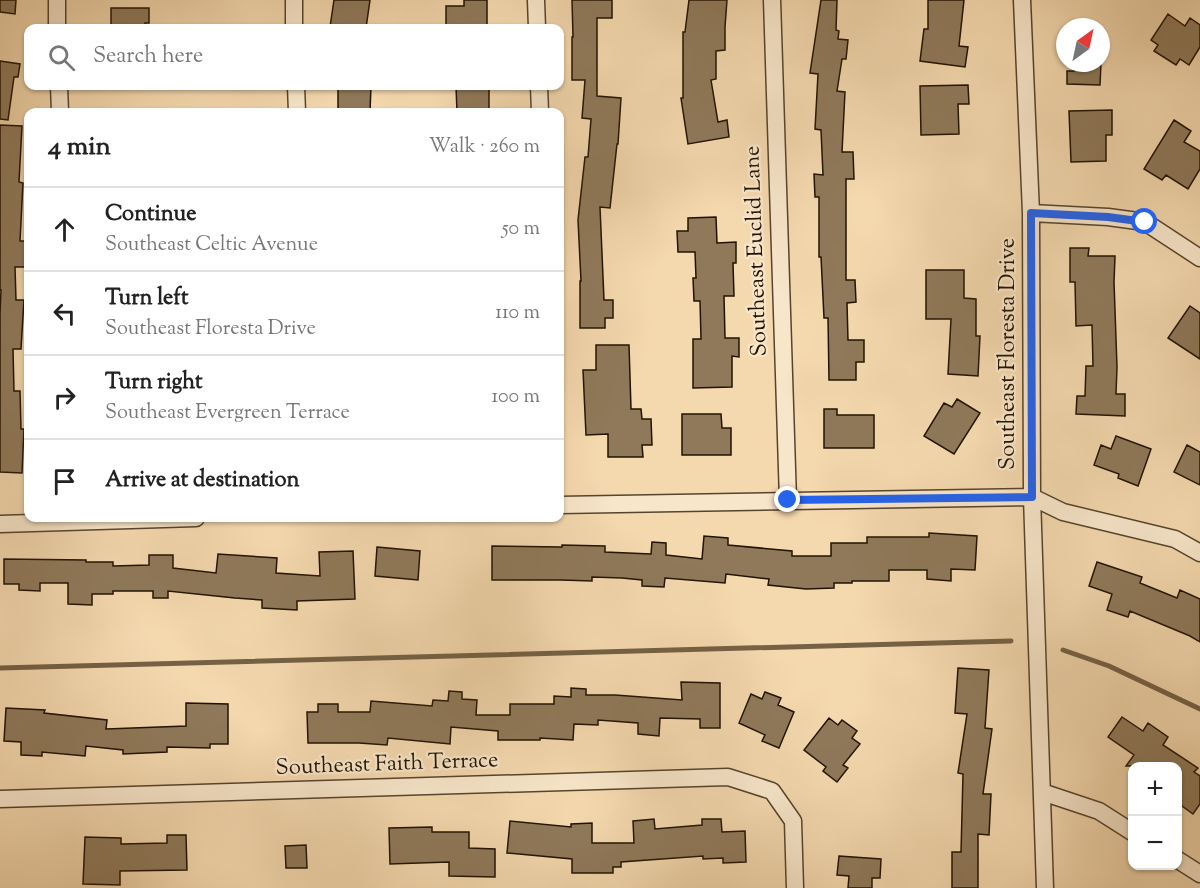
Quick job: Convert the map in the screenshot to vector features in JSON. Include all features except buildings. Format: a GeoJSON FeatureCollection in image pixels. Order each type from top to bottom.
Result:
{"type":"FeatureCollection","features":[{"type":"Feature","properties":{"kind":"street"},"geometry":{"type":"LineString","coordinates":[[57,0],[57,24]]}},
{"type":"Feature","properties":{"kind":"street"},"geometry":{"type":"LineString","coordinates":[[294,0],[294,24]]}},
{"type":"Feature","properties":{"kind":"street"},"geometry":{"type":"LineString","coordinates":[[536,0],[537,24]]}},
{"type":"Feature","properties":{"kind":"street","name":"Southeast Euclid Lane"},"geometry":{"type":"LineString","coordinates":[[772,0],[788,500]]}},
{"type":"Feature","properties":{"kind":"street","name":"Southeast Floresta Drive"},"geometry":{"type":"LineString","coordinates":[[1022,0],[1031,213],[1032,497],[1045,888]]}},
{"type":"Feature","properties":{"kind":"street"},"geometry":{"type":"LineString","coordinates":[[59,90],[60,108]]}},
{"type":"Feature","properties":{"kind":"street"},"geometry":{"type":"LineString","coordinates":[[296,90],[297,108]]}},
{"type":"Feature","properties":{"kind":"street"},"geometry":{"type":"LineString","coordinates":[[539,90],[540,108]]}},
{"type":"Feature","properties":{"kind":"street"},"geometry":{"type":"LineString","coordinates":[[1031,213],[1108,217],[1145,222],[1200,258]]}},
{"type":"Feature","properties":{"kind":"street"},"geometry":{"type":"LineString","coordinates":[[564,505],[1032,497],[1063,512],[1174,539],[1200,553]]}},
{"type":"Feature","properties":{"kind":"street"},"geometry":{"type":"LineString","coordinates":[[0,524],[36,522]]}},
{"type":"Feature","properties":{"kind":"street","name":"Southeast Faith Terrace"},"geometry":{"type":"LineString","coordinates":[[0,799],[728,777],[772,791],[793,820],[795,888]]}},
{"type":"Feature","properties":{"kind":"street"},"geometry":{"type":"LineString","coordinates":[[1041,792],[1099,812],[1128,830]]}},
{"type":"Feature","properties":{"kind":"street"},"geometry":{"type":"LineString","coordinates":[[1182,863],[1200,874]]}},
{"type":"Feature","properties":{"kind":"waterway"},"geometry":{"type":"LineString","coordinates":[[0,668],[1011,641]]}},
{"type":"Feature","properties":{"kind":"waterway"},"geometry":{"type":"LineString","coordinates":[[1063,650],[1109,666],[1200,709]]}},
{"type":"Feature","properties":{"kind":"route"},"geometry":{"type":"LineString","coordinates":[[788,500],[1032,497],[1031,213],[1108,217],[1145,222]]}}]}
